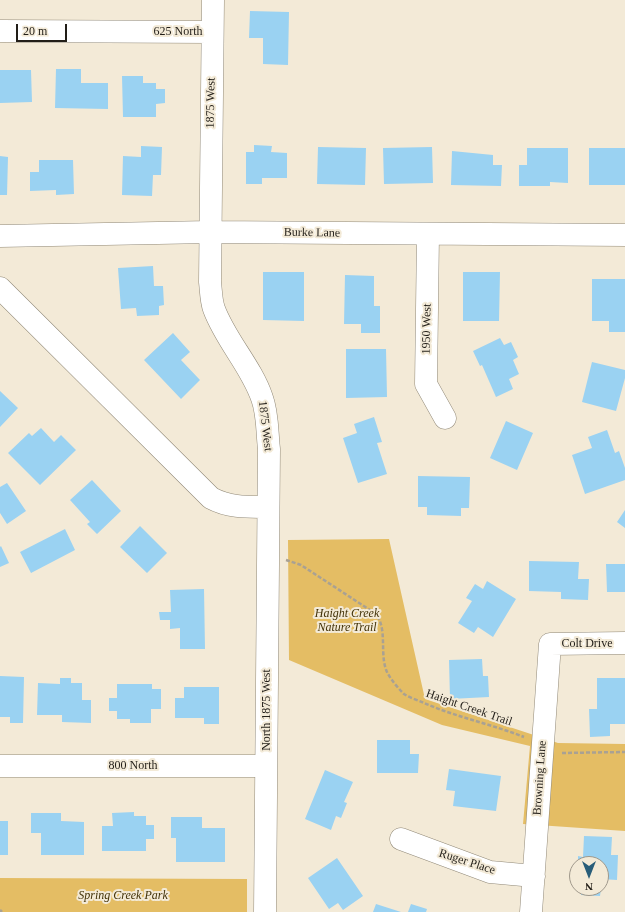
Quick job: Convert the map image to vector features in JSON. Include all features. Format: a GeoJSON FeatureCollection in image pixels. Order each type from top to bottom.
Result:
{"type":"FeatureCollection","features":[{"type":"Feature","properties":{"kind":"street","name":"1875 West"},"geometry":{"type":"LineString","coordinates":[[213,0],[210,282],[214,308],[224,330],[254,379],[262,398],[266,417],[269,449],[268,507]]}},
{"type":"Feature","properties":{"kind":"street","name":"625 North"},"geometry":{"type":"LineString","coordinates":[[0,31],[212,32]]}},
{"type":"Feature","properties":{"kind":"street","name":"Burke Lane"},"geometry":{"type":"LineString","coordinates":[[0,236],[210,232],[625,235]]}},
{"type":"Feature","properties":{"kind":"street","name":"1950 West"},"geometry":{"type":"LineString","coordinates":[[428,234],[426,384],[445,418]]}},
{"type":"Feature","properties":{"kind":"street"},"geometry":{"type":"LineString","coordinates":[[0,288],[211,498],[235,507],[268,507]]}},
{"type":"Feature","properties":{"kind":"street","name":"North 1875 West"},"geometry":{"type":"LineString","coordinates":[[265,912],[268,507]]}},
{"type":"Feature","properties":{"kind":"street","name":"Colt Drive"},"geometry":{"type":"LineString","coordinates":[[550,644],[625,643]]}},
{"type":"Feature","properties":{"kind":"street","name":"Browning Lane"},"geometry":{"type":"LineString","coordinates":[[531,912],[550,644]]}},
{"type":"Feature","properties":{"kind":"street","name":"800 North"},"geometry":{"type":"LineString","coordinates":[[0,766],[266,766]]}},
{"type":"Feature","properties":{"kind":"street","name":"Ruger Place"},"geometry":{"type":"LineString","coordinates":[[401,839],[490,872],[534,876]]}},
{"type":"Feature","properties":{"kind":"path","name":"Haight Creek Trail"},"geometry":{"type":"LineString","coordinates":[[286,560],[301,565],[376,614],[381,621],[383,656],[387,671],[391,680],[405,694],[441,710],[505,729],[530,739]]}},
{"type":"Feature","properties":{"kind":"path"},"geometry":{"type":"LineString","coordinates":[[556,753],[625,752]]}},
{"type":"Feature","properties":{"kind":"green space","name":"Haight Creek Nature Trail"},"geometry":{"type":"Polygon","coordinates":[[[389,539],[425,699],[558,743],[625,744],[625,831],[523,824],[530,746],[442,725],[289,660],[288,540],[389,539]]]}},
{"type":"Feature","properties":{"kind":"green space","name":"Spring Creek Park"},"geometry":{"type":"Polygon","coordinates":[[[0,878],[247,879],[247,912],[0,912],[0,878]]]}},
{"type":"Feature","properties":{"kind":"building"},"geometry":{"type":"Polygon","coordinates":[[[250,11],[289,12],[288,65],[263,64],[263,38],[249,38],[250,11]]]}},
{"type":"Feature","properties":{"kind":"building"},"geometry":{"type":"Polygon","coordinates":[[[56,69],[81,69],[81,83],[108,83],[108,109],[55,108],[56,69]]]}},
{"type":"Feature","properties":{"kind":"building"},"geometry":{"type":"Polygon","coordinates":[[[0,70],[31,70],[32,102],[0,103],[0,70]]]}},
{"type":"Feature","properties":{"kind":"building"},"geometry":{"type":"Polygon","coordinates":[[[122,76],[143,76],[143,83],[156,83],[156,89],[165,89],[165,103],[156,104],[156,117],[123,117],[122,76]]]}},
{"type":"Feature","properties":{"kind":"building"},"geometry":{"type":"Polygon","coordinates":[[[254,145],[272,146],[271,152],[287,153],[287,178],[262,178],[262,184],[246,184],[246,152],[254,152],[254,145]]]}},
{"type":"Feature","properties":{"kind":"building"},"geometry":{"type":"Polygon","coordinates":[[[141,146],[162,147],[161,175],[153,175],[152,196],[122,195],[123,156],[141,157],[141,146]]]}},
{"type":"Feature","properties":{"kind":"building"},"geometry":{"type":"Polygon","coordinates":[[[318,147],[366,148],[365,185],[317,184],[318,147]]]}},
{"type":"Feature","properties":{"kind":"building"},"geometry":{"type":"Polygon","coordinates":[[[432,147],[433,183],[384,184],[383,148],[432,147]]]}},
{"type":"Feature","properties":{"kind":"building"},"geometry":{"type":"Polygon","coordinates":[[[527,148],[568,148],[568,183],[550,182],[550,186],[519,186],[519,165],[527,165],[527,148]]]}},
{"type":"Feature","properties":{"kind":"building"},"geometry":{"type":"Polygon","coordinates":[[[589,148],[625,148],[625,185],[589,185],[589,148]]]}},
{"type":"Feature","properties":{"kind":"building"},"geometry":{"type":"Polygon","coordinates":[[[452,151],[493,155],[493,165],[502,165],[501,186],[451,185],[452,151]]]}},
{"type":"Feature","properties":{"kind":"building"},"geometry":{"type":"Polygon","coordinates":[[[0,156],[8,157],[7,195],[0,195],[0,156]]]}},
{"type":"Feature","properties":{"kind":"building"},"geometry":{"type":"Polygon","coordinates":[[[39,160],[73,160],[74,194],[56,195],[56,190],[30,191],[30,172],[39,172],[39,160]]]}},
{"type":"Feature","properties":{"kind":"building"},"geometry":{"type":"Polygon","coordinates":[[[153,266],[154,286],[163,286],[164,305],[159,306],[159,315],[137,316],[136,308],[121,309],[118,268],[153,266]]]}},
{"type":"Feature","properties":{"kind":"building"},"geometry":{"type":"Polygon","coordinates":[[[263,272],[304,272],[304,321],[263,320],[263,272]]]}},
{"type":"Feature","properties":{"kind":"building"},"geometry":{"type":"Polygon","coordinates":[[[463,272],[500,272],[499,321],[463,321],[463,272]]]}},
{"type":"Feature","properties":{"kind":"building"},"geometry":{"type":"Polygon","coordinates":[[[345,275],[374,276],[374,306],[380,306],[380,333],[361,333],[361,324],[344,324],[345,275]]]}},
{"type":"Feature","properties":{"kind":"building"},"geometry":{"type":"Polygon","coordinates":[[[592,279],[625,279],[625,332],[609,332],[609,321],[592,321],[592,279]]]}},
{"type":"Feature","properties":{"kind":"building"},"geometry":{"type":"Polygon","coordinates":[[[173,333],[190,352],[181,360],[200,380],[181,399],[144,360],[173,333]]]}},
{"type":"Feature","properties":{"kind":"building"},"geometry":{"type":"Polygon","coordinates":[[[500,338],[504,345],[511,342],[518,357],[513,360],[519,374],[509,379],[513,389],[496,397],[482,365],[480,366],[473,351],[500,338]]]}},
{"type":"Feature","properties":{"kind":"building"},"geometry":{"type":"Polygon","coordinates":[[[346,349],[386,349],[387,397],[346,398],[346,349]]]}},
{"type":"Feature","properties":{"kind":"building"},"geometry":{"type":"Polygon","coordinates":[[[592,362],[625,370],[625,378],[616,411],[582,402],[592,362]]]}},
{"type":"Feature","properties":{"kind":"building"},"geometry":{"type":"Polygon","coordinates":[[[0,391],[18,408],[0,427],[0,391]]]}},
{"type":"Feature","properties":{"kind":"building"},"geometry":{"type":"Polygon","coordinates":[[[374,417],[382,442],[377,443],[387,474],[358,483],[343,438],[357,433],[354,424],[374,417]]]}},
{"type":"Feature","properties":{"kind":"building"},"geometry":{"type":"Polygon","coordinates":[[[506,421],[533,433],[517,470],[490,458],[506,421]]]}},
{"type":"Feature","properties":{"kind":"building"},"geometry":{"type":"Polygon","coordinates":[[[41,428],[54,442],[61,435],[76,450],[40,485],[8,453],[29,433],[32,436],[41,428]]]}},
{"type":"Feature","properties":{"kind":"building"},"geometry":{"type":"Polygon","coordinates":[[[607,430],[615,453],[619,451],[625,468],[625,480],[585,494],[572,455],[592,448],[588,437],[607,430]]]}},
{"type":"Feature","properties":{"kind":"building"},"geometry":{"type":"Polygon","coordinates":[[[418,476],[470,477],[469,508],[461,508],[461,516],[427,515],[427,507],[418,507],[418,476]]]}},
{"type":"Feature","properties":{"kind":"building"},"geometry":{"type":"Polygon","coordinates":[[[92,480],[121,511],[97,534],[87,524],[90,522],[70,500],[92,480]]]}},
{"type":"Feature","properties":{"kind":"building"},"geometry":{"type":"Polygon","coordinates":[[[7,483],[26,511],[7,524],[0,513],[0,487],[7,483]]]}},
{"type":"Feature","properties":{"kind":"building"},"geometry":{"type":"Polygon","coordinates":[[[625,510],[625,528],[617,522],[625,510]]]}},
{"type":"Feature","properties":{"kind":"building"},"geometry":{"type":"Polygon","coordinates":[[[140,526],[167,553],[147,573],[120,547],[140,526]]]}},
{"type":"Feature","properties":{"kind":"building"},"geometry":{"type":"Polygon","coordinates":[[[65,529],[75,550],[31,573],[20,552],[65,529]]]}},
{"type":"Feature","properties":{"kind":"building"},"geometry":{"type":"Polygon","coordinates":[[[1,546],[9,563],[0,567],[0,547],[1,546]]]}},
{"type":"Feature","properties":{"kind":"building"},"geometry":{"type":"Polygon","coordinates":[[[529,561],[579,562],[578,579],[589,579],[588,600],[561,599],[561,592],[529,591],[529,561]]]}},
{"type":"Feature","properties":{"kind":"building"},"geometry":{"type":"Polygon","coordinates":[[[606,564],[625,564],[625,592],[607,592],[606,564]]]}},
{"type":"Feature","properties":{"kind":"building"},"geometry":{"type":"Polygon","coordinates":[[[487,581],[516,599],[493,637],[478,627],[474,633],[458,623],[472,601],[466,598],[475,584],[483,589],[487,581]]]}},
{"type":"Feature","properties":{"kind":"building"},"geometry":{"type":"Polygon","coordinates":[[[204,589],[205,649],[180,649],[180,628],[170,629],[170,620],[160,620],[159,612],[171,612],[170,590],[204,589]]]}},
{"type":"Feature","properties":{"kind":"building"},"geometry":{"type":"Polygon","coordinates":[[[482,659],[483,676],[488,676],[489,697],[450,699],[449,660],[482,659]]]}},
{"type":"Feature","properties":{"kind":"building"},"geometry":{"type":"Polygon","coordinates":[[[0,676],[24,677],[23,723],[10,723],[10,717],[0,717],[0,676]]]}},
{"type":"Feature","properties":{"kind":"building"},"geometry":{"type":"Polygon","coordinates":[[[60,678],[71,678],[71,683],[82,683],[82,700],[91,700],[91,723],[62,722],[62,715],[37,715],[38,683],[60,684],[60,678]]]}},
{"type":"Feature","properties":{"kind":"building"},"geometry":{"type":"Polygon","coordinates":[[[597,678],[625,678],[625,724],[610,724],[610,736],[590,737],[589,709],[597,709],[597,678]]]}},
{"type":"Feature","properties":{"kind":"building"},"geometry":{"type":"Polygon","coordinates":[[[117,684],[152,684],[152,689],[161,689],[161,709],[151,709],[151,723],[130,723],[130,719],[117,719],[117,711],[109,711],[109,698],[117,698],[117,684]]]}},
{"type":"Feature","properties":{"kind":"building"},"geometry":{"type":"Polygon","coordinates":[[[184,687],[219,687],[219,724],[204,724],[204,718],[175,718],[175,698],[184,698],[184,687]]]}},
{"type":"Feature","properties":{"kind":"building"},"geometry":{"type":"Polygon","coordinates":[[[377,740],[410,740],[410,754],[419,754],[418,773],[377,773],[377,740]]]}},
{"type":"Feature","properties":{"kind":"building"},"geometry":{"type":"Polygon","coordinates":[[[449,769],[501,776],[496,811],[453,806],[455,791],[446,790],[449,769]]]}},
{"type":"Feature","properties":{"kind":"building"},"geometry":{"type":"Polygon","coordinates":[[[325,770],[353,782],[344,802],[347,803],[341,818],[336,816],[331,830],[305,819],[325,770]]]}},
{"type":"Feature","properties":{"kind":"building"},"geometry":{"type":"Polygon","coordinates":[[[134,812],[134,816],[146,816],[146,825],[154,825],[154,839],[146,839],[146,851],[102,851],[102,826],[113,826],[112,813],[134,812]]]}},
{"type":"Feature","properties":{"kind":"building"},"geometry":{"type":"Polygon","coordinates":[[[31,813],[61,813],[61,821],[84,822],[84,855],[41,855],[41,833],[31,833],[31,813]]]}},
{"type":"Feature","properties":{"kind":"building"},"geometry":{"type":"Polygon","coordinates":[[[171,817],[202,817],[202,828],[225,828],[225,862],[176,862],[176,838],[171,838],[171,817]]]}},
{"type":"Feature","properties":{"kind":"building"},"geometry":{"type":"Polygon","coordinates":[[[0,821],[8,821],[8,855],[0,855],[0,821]]]}},
{"type":"Feature","properties":{"kind":"building"},"geometry":{"type":"Polygon","coordinates":[[[584,836],[612,837],[611,855],[618,855],[617,880],[609,880],[609,856],[583,856],[584,836]]]}},
{"type":"Feature","properties":{"kind":"building"},"geometry":{"type":"Polygon","coordinates":[[[337,858],[363,896],[343,910],[338,903],[329,909],[308,878],[337,858]]]}},
{"type":"Feature","properties":{"kind":"building"},"geometry":{"type":"Polygon","coordinates":[[[376,904],[401,912],[373,912],[376,904]]]}},
{"type":"Feature","properties":{"kind":"building"},"geometry":{"type":"Polygon","coordinates":[[[411,904],[427,909],[426,912],[408,912],[411,904]]]}}]}
